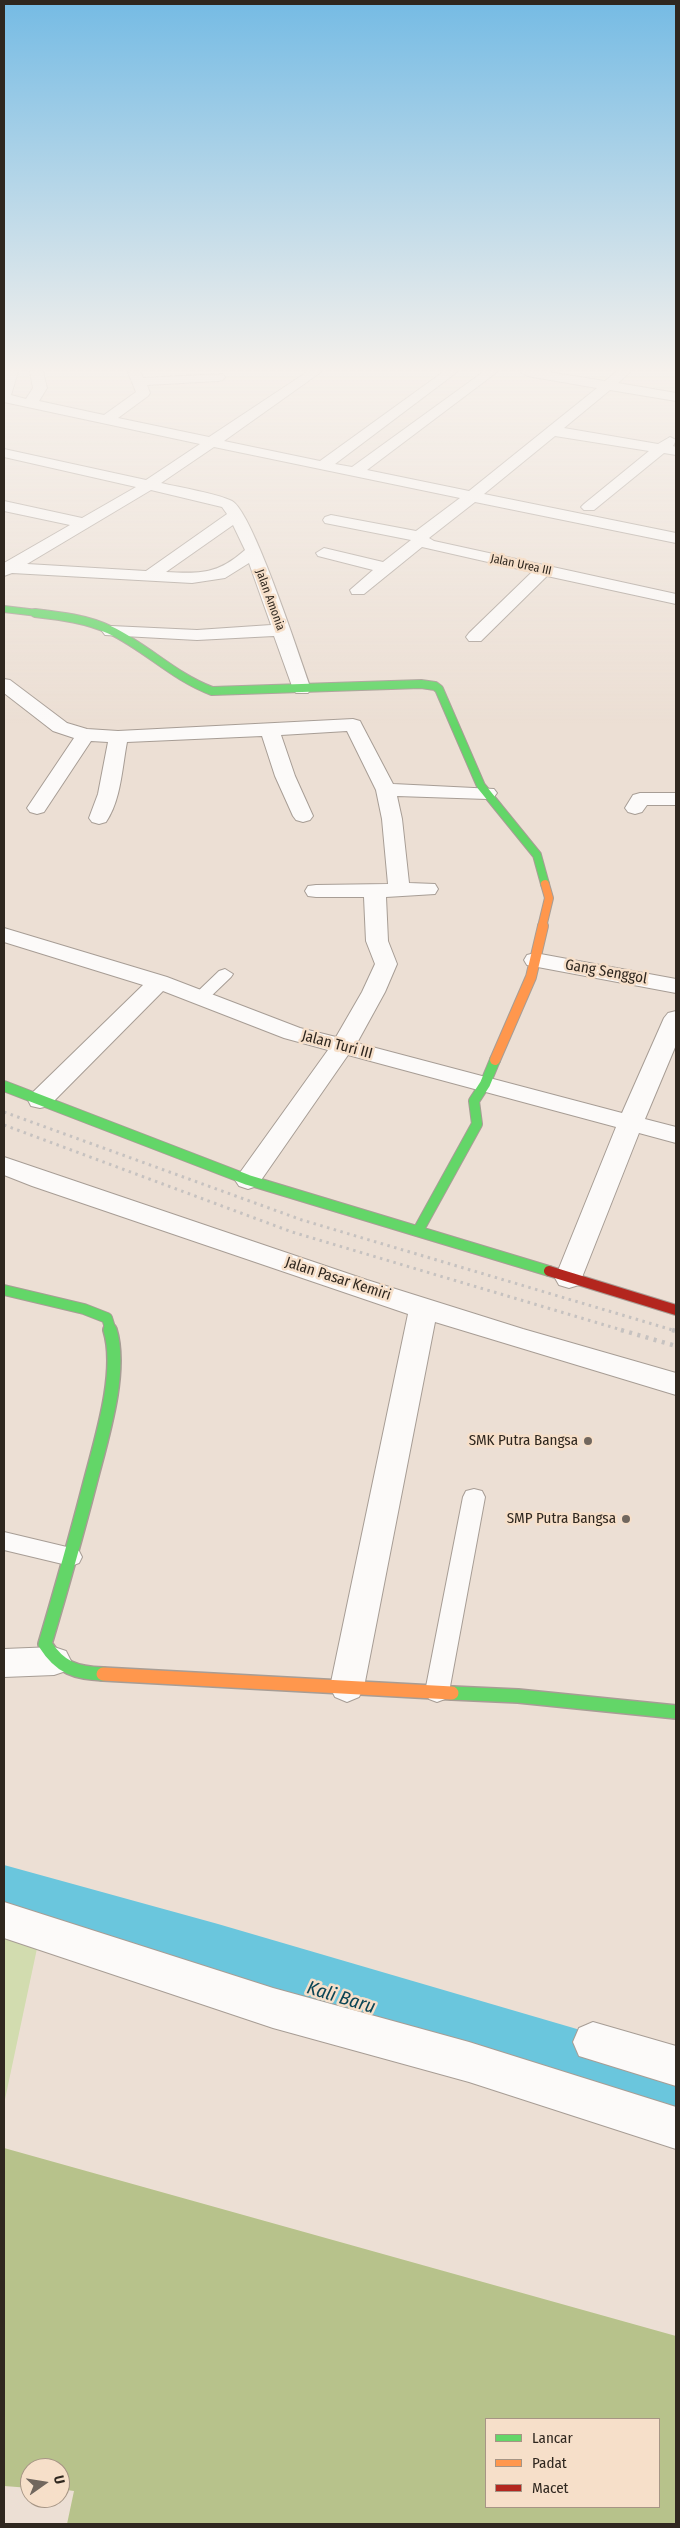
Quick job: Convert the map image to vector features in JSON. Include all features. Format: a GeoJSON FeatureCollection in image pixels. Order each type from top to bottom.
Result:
{"type":"FeatureCollection","features":[{"type":"Feature","properties":{"kind":"street"},"geometry":{"type":"LineString","coordinates":[[5,569],[141,490]]}},
{"type":"Feature","properties":{"kind":"street","name":"Jalan Amonia"},"geometry":{"type":"LineString","coordinates":[[171,490],[227,504],[236,515],[253,551],[302,689]]}},
{"type":"Feature","properties":{"kind":"street"},"geometry":{"type":"LineString","coordinates":[[443,490],[676,538]]}},
{"type":"Feature","properties":{"kind":"street"},"geometry":{"type":"LineString","coordinates":[[358,590],[422,539],[422,534],[480,490]]}},
{"type":"Feature","properties":{"kind":"street"},"geometry":{"type":"LineString","coordinates":[[589,507],[613,490]]}},
{"type":"Feature","properties":{"kind":"street"},"geometry":{"type":"LineString","coordinates":[[4,506],[82,523]]}},
{"type":"Feature","properties":{"kind":"street"},"geometry":{"type":"LineString","coordinates":[[151,575],[236,515]]}},
{"type":"Feature","properties":{"kind":"street","name":"Jalan Urea III"},"geometry":{"type":"LineString","coordinates":[[332,520],[422,539],[429,545],[676,599]]}},
{"type":"Feature","properties":{"kind":"street"},"geometry":{"type":"LineString","coordinates":[[5,569],[192,578],[222,575],[232,571],[253,551]]}},
{"type":"Feature","properties":{"kind":"street"},"geometry":{"type":"LineString","coordinates":[[324,553],[385,568]]}},
{"type":"Feature","properties":{"kind":"street"},"geometry":{"type":"LineString","coordinates":[[475,637],[544,570]]}},
{"type":"Feature","properties":{"kind":"street"},"geometry":{"type":"LineString","coordinates":[[4,609],[90,624],[110,631],[184,680],[203,689],[222,692],[421,684],[435,686],[439,689],[481,786],[536,855],[549,898],[532,977],[485,1084],[473,1105],[476,1124],[418,1231]]}},
{"type":"Feature","properties":{"kind":"street"},"geometry":{"type":"LineString","coordinates":[[110,631],[197,635],[281,630]]}},
{"type":"Feature","properties":{"kind":"street"},"geometry":{"type":"LineString","coordinates":[[4,684],[60,727],[85,735],[118,737],[353,725],[386,790],[392,819],[399,890]]}},
{"type":"Feature","properties":{"kind":"street"},"geometry":{"type":"LineString","coordinates":[[278,729],[290,720],[328,717]]}},
{"type":"Feature","properties":{"kind":"street"},"geometry":{"type":"LineString","coordinates":[[278,729],[286,776],[303,816]]}},
{"type":"Feature","properties":{"kind":"street"},"geometry":{"type":"LineString","coordinates":[[37,808],[85,735]]}},
{"type":"Feature","properties":{"kind":"street"},"geometry":{"type":"LineString","coordinates":[[99,818],[108,794],[118,737]]}},
{"type":"Feature","properties":{"kind":"street"},"geometry":{"type":"LineString","coordinates":[[635,808],[640,799],[676,799],[676,784]]}},
{"type":"Feature","properties":{"kind":"street"},"geometry":{"type":"LineString","coordinates":[[386,790],[487,793]]}},
{"type":"Feature","properties":{"kind":"street"},"geometry":{"type":"LineString","coordinates":[[316,891],[428,889]]}},
{"type":"Feature","properties":{"kind":"street"},"geometry":{"type":"LineString","coordinates":[[248,1180],[341,1047],[376,990],[386,964],[377,941],[375,890]]}},
{"type":"Feature","properties":{"kind":"street","name":"Jalan Turi III"},"geometry":{"type":"LineString","coordinates":[[4,935],[159,982],[292,1033],[676,1135]]}},
{"type":"Feature","properties":{"kind":"street","name":"Gang Senggol"},"geometry":{"type":"LineString","coordinates":[[535,960],[676,986]]}},
{"type":"Feature","properties":{"kind":"street"},"geometry":{"type":"LineString","coordinates":[[40,1100],[159,982]]}},
{"type":"Feature","properties":{"kind":"street"},"geometry":{"type":"LineString","coordinates":[[569,1278],[615,1159],[632,1124],[676,1018]]}},
{"type":"Feature","properties":{"kind":"street"},"geometry":{"type":"LineString","coordinates":[[4,1086],[248,1180],[676,1310]]}},
{"type":"Feature","properties":{"kind":"street","name":"Jalan Pasar Kemiri"},"geometry":{"type":"LineString","coordinates":[[4,1165],[41,1180],[171,1225],[578,1357],[676,1384]]}},
{"type":"Feature","properties":{"kind":"street"},"geometry":{"type":"LineString","coordinates":[[4,1290],[84,1309],[107,1318],[115,1345],[108,1414],[71,1557],[45,1644],[54,1661]]}},
{"type":"Feature","properties":{"kind":"street"},"geometry":{"type":"LineString","coordinates":[[346,1687],[424,1307]]}},
{"type":"Feature","properties":{"kind":"street"},"geometry":{"type":"LineString","coordinates":[[4,1663],[54,1661],[75,1673],[518,1696],[676,1712]]}},
{"type":"Feature","properties":{"kind":"street"},"geometry":{"type":"LineString","coordinates":[[4,1920],[273,2008],[469,2062],[676,2128]]}},
{"type":"Feature","properties":{"kind":"street"},"geometry":{"type":"LineString","coordinates":[[592,2042],[676,2066]]}},
{"type":"Feature","properties":{"kind":"lane"},"geometry":{"type":"LineString","coordinates":[[200,998],[225,974]]}},
{"type":"Feature","properties":{"kind":"lane"},"geometry":{"type":"LineString","coordinates":[[437,1692],[474,1496]]}},
{"type":"Feature","properties":{"kind":"lane"},"geometry":{"type":"LineString","coordinates":[[4,1541],[71,1557]]}},
{"type":"Feature","properties":{"kind":"green space"},"geometry":{"type":"Polygon","coordinates":[[[4,1931],[39,1939],[4,2104],[4,1931]]]}},
{"type":"Feature","properties":{"kind":"green space"},"geometry":{"type":"Polygon","coordinates":[[[4,2148],[676,2336],[676,2524],[67,2524],[74,2491],[70,2490],[70,2458],[20,2458],[20,2487],[4,2486],[4,2148]]]}},
{"type":"Feature","properties":{"kind":"waterway","name":"Kali Baru"},"geometry":{"type":"LineString","coordinates":[[4,1901],[218,1962],[676,2099]]}},
{"type":"Feature","properties":{"kind":"railway"},"geometry":{"type":"LineString","coordinates":[[4,1112],[302,1220],[676,1331],[672,1330]]}},
{"type":"Feature","properties":{"kind":"railway"},"geometry":{"type":"LineString","coordinates":[[4,1125],[292,1232],[625,1331]]}},
{"type":"Feature","properties":{"kind":"railway"},"geometry":{"type":"LineString","coordinates":[[621,1330],[676,1346]]}},
{"type":"Feature","properties":{"kind":"traffic: fast"},"geometry":{"type":"LineString","coordinates":[[4,609],[58,616],[98,625],[136,645],[184,679],[212,691],[421,684],[435,686],[439,689],[481,786],[537,855],[545,884]]}},
{"type":"Feature","properties":{"kind":"traffic: fast"},"geometry":{"type":"LineString","coordinates":[[418,1231],[477,1124],[474,1101],[485,1084],[495,1060]]}},
{"type":"Feature","properties":{"kind":"traffic: fast"},"geometry":{"type":"LineString","coordinates":[[4,1086],[248,1180],[549,1271]]}},
{"type":"Feature","properties":{"kind":"traffic: fast"},"geometry":{"type":"LineString","coordinates":[[4,1290],[84,1309],[107,1318],[115,1345],[108,1414],[71,1557],[45,1644],[62,1666],[83,1673],[103,1674]]}},
{"type":"Feature","properties":{"kind":"traffic: fast"},"geometry":{"type":"LineString","coordinates":[[452,1693],[518,1696],[676,1712]]}},
{"type":"Feature","properties":{"kind":"traffic: slow"},"geometry":{"type":"LineString","coordinates":[[495,1060],[531,977],[549,898],[545,884]]}},
{"type":"Feature","properties":{"kind":"traffic: slow"},"geometry":{"type":"LineString","coordinates":[[103,1674],[452,1693]]}},
{"type":"Feature","properties":{"kind":"traffic: jam"},"geometry":{"type":"LineString","coordinates":[[549,1271],[676,1310]]}},
{"type":"Feature","properties":{"kind":"place","name":"SMK Putra Bangsa"},"geometry":{"type":"Point","coordinates":[588,1441]}},
{"type":"Feature","properties":{"kind":"place","name":"SMP Putra Bangsa"},"geometry":{"type":"Point","coordinates":[626,1519]}}]}
